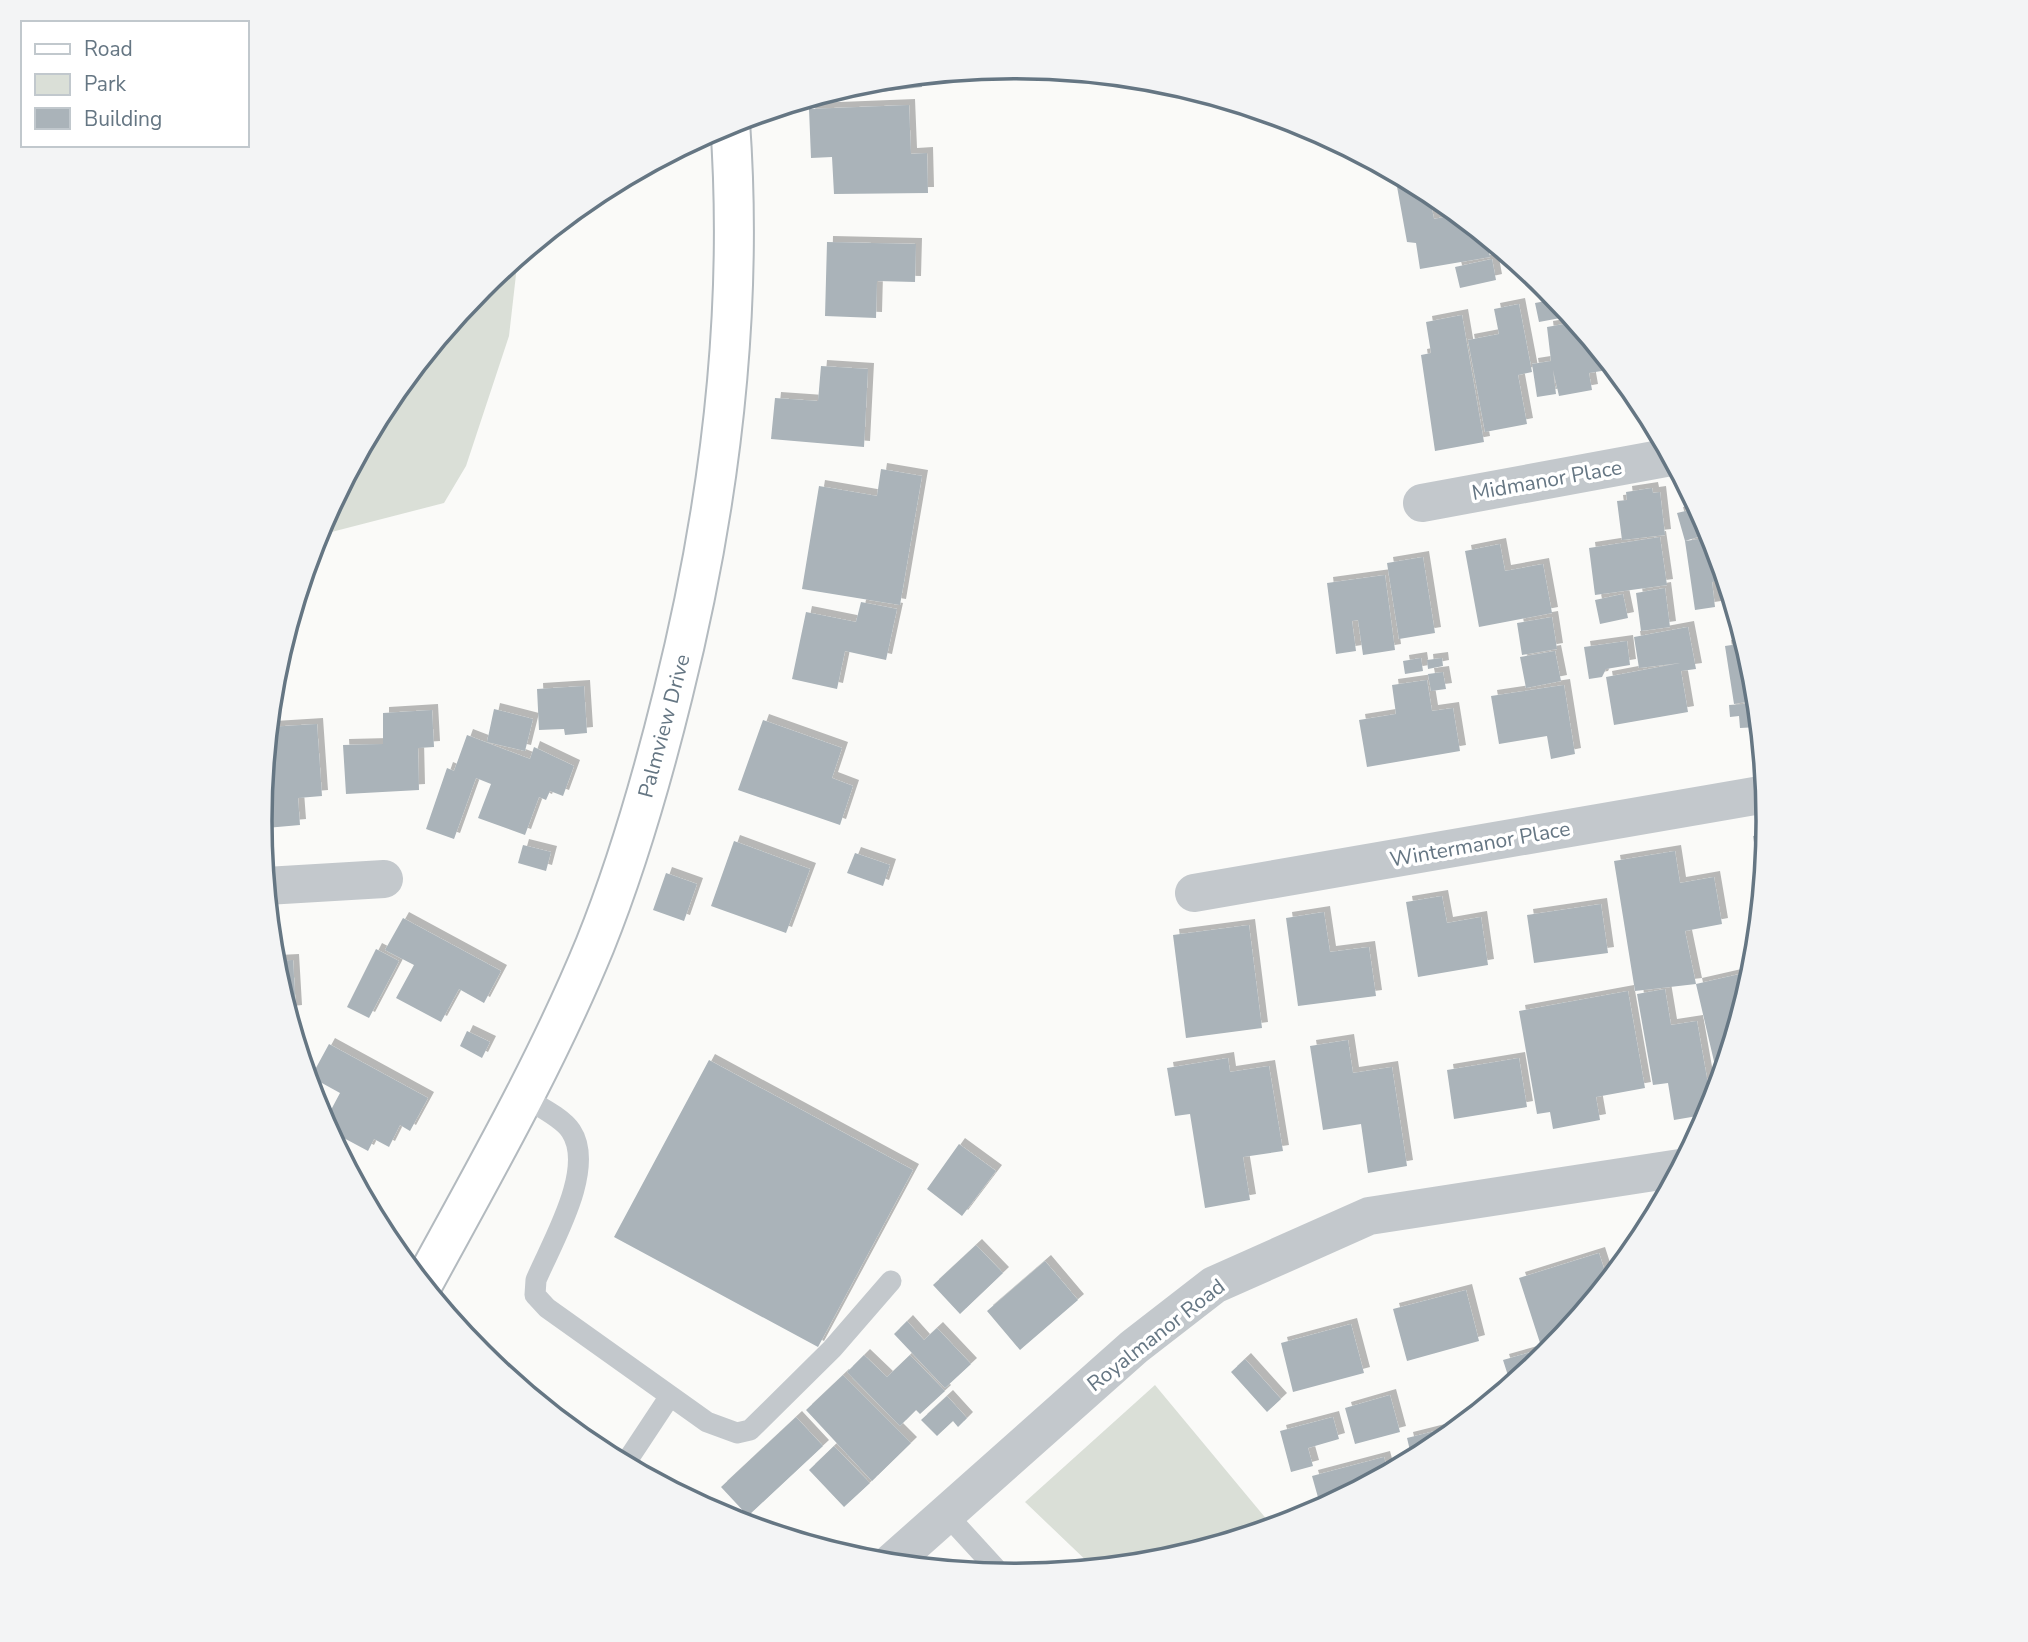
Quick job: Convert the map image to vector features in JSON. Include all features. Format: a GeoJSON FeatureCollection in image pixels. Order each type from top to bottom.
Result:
{"type":"FeatureCollection","features":[{"type":"Feature","properties":{"kind":"street","name":"Palmview Drive"},"geometry":{"type":"LineString","coordinates":[[427,1276],[522,1096],[594,947],[628,859],[656,762],[693,616],[716,493],[733,335],[734,175],[731,135]]}},
{"type":"Feature","properties":{"kind":"street","name":"Midmanor Place"},"geometry":{"type":"LineString","coordinates":[[1422,503],[1662,459]]}},
{"type":"Feature","properties":{"kind":"street","name":"Wintermanor Place"},"geometry":{"type":"LineString","coordinates":[[1194,893],[1755,796]]}},
{"type":"Feature","properties":{"kind":"street"},"geometry":{"type":"LineString","coordinates":[[275,885],[384,879]]}},
{"type":"Feature","properties":{"kind":"street","name":"Royalmanor Road"},"geometry":{"type":"LineString","coordinates":[[901,1554],[1134,1346],[1214,1285],[1369,1216],[1666,1176]]}},
{"type":"Feature","properties":{"kind":"lane"},"geometry":{"type":"LineString","coordinates":[[522,1096],[569,1128],[578,1144],[579,1159],[575,1186],[536,1280],[535,1295],[547,1308],[714,1425],[737,1433],[750,1430],[832,1349],[891,1282]]}},
{"type":"Feature","properties":{"kind":"lane"},"geometry":{"type":"LineString","coordinates":[[630,1456],[670,1396]]}},
{"type":"Feature","properties":{"kind":"lane"},"geometry":{"type":"LineString","coordinates":[[946,1514],[990,1563]]}},
{"type":"Feature","properties":{"kind":"green space"},"geometry":{"type":"Polygon","coordinates":[[[516,271],[509,336],[466,466],[444,503],[330,532],[371,450],[425,369],[489,296],[516,271]]]}},
{"type":"Feature","properties":{"kind":"green space"},"geometry":{"type":"Polygon","coordinates":[[[1155,1385],[1266,1519],[1159,1549],[1085,1560],[1025,1502],[1155,1385]]]}},
{"type":"Feature","properties":{"kind":"building"},"geometry":{"type":"Polygon","coordinates":[[[922,85],[922,87],[880,91],[922,85]]]}},
{"type":"Feature","properties":{"kind":"building"},"geometry":{"type":"Polygon","coordinates":[[[909,105],[911,154],[927,153],[928,193],[834,194],[832,157],[811,158],[809,109],[909,105]]]}},
{"type":"Feature","properties":{"kind":"building"},"geometry":{"type":"Polygon","coordinates":[[[1397,185],[1433,209],[1434,219],[1444,217],[1466,232],[1489,251],[1490,257],[1420,269],[1416,243],[1407,242],[1397,185]]]}},
{"type":"Feature","properties":{"kind":"building"},"geometry":{"type":"Polygon","coordinates":[[[827,242],[916,244],[915,282],[877,281],[876,318],[825,316],[827,242]]]}},
{"type":"Feature","properties":{"kind":"building"},"geometry":{"type":"Polygon","coordinates":[[[1492,259],[1496,280],[1460,288],[1455,267],[1492,259]]]}},
{"type":"Feature","properties":{"kind":"building"},"geometry":{"type":"Polygon","coordinates":[[[1544,301],[1559,318],[1539,322],[1535,303],[1544,301]]]}},
{"type":"Feature","properties":{"kind":"building"},"geometry":{"type":"Polygon","coordinates":[[[1519,304],[1532,372],[1518,375],[1527,424],[1485,432],[1468,340],[1499,334],[1494,309],[1519,304]]]}},
{"type":"Feature","properties":{"kind":"building"},"geometry":{"type":"Polygon","coordinates":[[[1462,315],[1484,442],[1435,451],[1421,355],[1431,353],[1426,322],[1462,315]]]}},
{"type":"Feature","properties":{"kind":"building"},"geometry":{"type":"Polygon","coordinates":[[[1565,324],[1603,369],[1589,373],[1592,390],[1559,396],[1553,370],[1556,394],[1537,397],[1532,364],[1551,361],[1547,327],[1565,324]]]}},
{"type":"Feature","properties":{"kind":"building"},"geometry":{"type":"Polygon","coordinates":[[[821,366],[868,369],[864,447],[771,439],[775,398],[818,401],[821,366]]]}},
{"type":"Feature","properties":{"kind":"building"},"geometry":{"type":"Polygon","coordinates":[[[881,469],[922,476],[900,605],[802,589],[819,486],[877,496],[881,469]]]}},
{"type":"Feature","properties":{"kind":"building"},"geometry":{"type":"Polygon","coordinates":[[[1652,488],[1653,493],[1660,492],[1665,535],[1622,540],[1617,501],[1627,500],[1626,492],[1652,488]]]}},
{"type":"Feature","properties":{"kind":"building"},"geometry":{"type":"Polygon","coordinates":[[[1688,510],[1700,536],[1685,541],[1677,513],[1688,510]]]}},
{"type":"Feature","properties":{"kind":"building"},"geometry":{"type":"Polygon","coordinates":[[[1660,537],[1667,585],[1595,595],[1589,548],[1660,537]]]}},
{"type":"Feature","properties":{"kind":"building"},"geometry":{"type":"Polygon","coordinates":[[[1701,539],[1717,581],[1712,582],[1715,607],[1695,610],[1685,541],[1701,539]]]}},
{"type":"Feature","properties":{"kind":"building"},"geometry":{"type":"Polygon","coordinates":[[[1500,544],[1505,571],[1543,564],[1552,613],[1479,627],[1465,551],[1500,544]]]}},
{"type":"Feature","properties":{"kind":"building"},"geometry":{"type":"Polygon","coordinates":[[[1423,557],[1435,633],[1399,639],[1387,563],[1423,557]]]}},
{"type":"Feature","properties":{"kind":"building"},"geometry":{"type":"Polygon","coordinates":[[[1385,575],[1395,650],[1363,655],[1358,620],[1352,621],[1356,651],[1336,654],[1327,583],[1385,575]]]}},
{"type":"Feature","properties":{"kind":"building"},"geometry":{"type":"Polygon","coordinates":[[[1665,588],[1670,627],[1641,631],[1636,593],[1665,588]]]}},
{"type":"Feature","properties":{"kind":"building"},"geometry":{"type":"Polygon","coordinates":[[[1623,594],[1628,618],[1600,624],[1595,600],[1623,594]]]}},
{"type":"Feature","properties":{"kind":"building"},"geometry":{"type":"Polygon","coordinates":[[[861,602],[897,609],[886,660],[845,651],[837,689],[792,679],[806,612],[856,622],[861,602]]]}},
{"type":"Feature","properties":{"kind":"building"},"geometry":{"type":"Polygon","coordinates":[[[1552,617],[1557,649],[1522,655],[1517,623],[1552,617]]]}},
{"type":"Feature","properties":{"kind":"building"},"geometry":{"type":"Polygon","coordinates":[[[1688,627],[1696,669],[1681,671],[1688,712],[1614,725],[1606,677],[1680,663],[1639,668],[1634,637],[1688,627]]]}},
{"type":"Feature","properties":{"kind":"building"},"geometry":{"type":"Polygon","coordinates":[[[1627,641],[1630,665],[1606,669],[1602,677],[1589,679],[1584,647],[1627,641]]]}},
{"type":"Feature","properties":{"kind":"building"},"geometry":{"type":"Polygon","coordinates":[[[1735,645],[1746,702],[1734,704],[1725,646],[1735,645]]]}},
{"type":"Feature","properties":{"kind":"building"},"geometry":{"type":"Polygon","coordinates":[[[1555,651],[1561,681],[1526,688],[1520,657],[1555,651]]]}},
{"type":"Feature","properties":{"kind":"building"},"geometry":{"type":"Polygon","coordinates":[[[1421,658],[1423,671],[1405,674],[1403,661],[1421,658]]]}},
{"type":"Feature","properties":{"kind":"building"},"geometry":{"type":"Polygon","coordinates":[[[1442,658],[1443,666],[1428,669],[1427,660],[1442,658]]]}},
{"type":"Feature","properties":{"kind":"building"},"geometry":{"type":"Polygon","coordinates":[[[1443,672],[1446,689],[1431,691],[1428,674],[1443,672]]]}},
{"type":"Feature","properties":{"kind":"building"},"geometry":{"type":"Polygon","coordinates":[[[1427,680],[1432,711],[1453,708],[1460,751],[1367,767],[1359,720],[1396,714],[1392,685],[1427,680]]]}},
{"type":"Feature","properties":{"kind":"building"},"geometry":{"type":"Polygon","coordinates":[[[1564,685],[1575,754],[1551,759],[1547,736],[1499,744],[1491,696],[1564,685]]]}},
{"type":"Feature","properties":{"kind":"building"},"geometry":{"type":"Polygon","coordinates":[[[584,686],[587,733],[565,735],[564,729],[539,730],[537,689],[584,686]]]}},
{"type":"Feature","properties":{"kind":"building"},"geometry":{"type":"Polygon","coordinates":[[[1747,704],[1750,727],[1740,728],[1739,716],[1730,717],[1729,705],[1747,704]]]}},
{"type":"Feature","properties":{"kind":"building"},"geometry":{"type":"Polygon","coordinates":[[[494,709],[533,719],[525,751],[487,742],[494,709]]]}},
{"type":"Feature","properties":{"kind":"building"},"geometry":{"type":"Polygon","coordinates":[[[432,710],[434,747],[418,748],[419,790],[346,794],[343,745],[383,744],[383,713],[432,710]]]}},
{"type":"Feature","properties":{"kind":"building"},"geometry":{"type":"Polygon","coordinates":[[[763,720],[842,748],[832,778],[853,786],[840,825],[738,790],[763,720]]]}},
{"type":"Feature","properties":{"kind":"building"},"geometry":{"type":"Polygon","coordinates":[[[317,724],[322,796],[298,798],[300,825],[272,827],[273,772],[278,726],[317,724]]]}},
{"type":"Feature","properties":{"kind":"building"},"geometry":{"type":"Polygon","coordinates":[[[467,735],[530,759],[534,747],[574,766],[563,796],[550,791],[546,800],[539,797],[525,835],[478,818],[491,784],[476,778],[454,839],[426,829],[447,768],[454,771],[467,735]]]}},
{"type":"Feature","properties":{"kind":"building"},"geometry":{"type":"Polygon","coordinates":[[[734,841],[810,869],[786,933],[711,906],[734,841]]]}},
{"type":"Feature","properties":{"kind":"building"},"geometry":{"type":"Polygon","coordinates":[[[523,845],[551,852],[546,871],[518,863],[523,845]]]}},
{"type":"Feature","properties":{"kind":"building"},"geometry":{"type":"Polygon","coordinates":[[[1675,851],[1680,883],[1714,877],[1722,924],[1685,931],[1696,984],[1635,991],[1614,861],[1675,851]]]}},
{"type":"Feature","properties":{"kind":"building"},"geometry":{"type":"Polygon","coordinates":[[[855,853],[890,865],[883,886],[847,873],[855,853]]]}},
{"type":"Feature","properties":{"kind":"building"},"geometry":{"type":"Polygon","coordinates":[[[666,873],[697,884],[684,921],[653,910],[666,873]]]}},
{"type":"Feature","properties":{"kind":"building"},"geometry":{"type":"Polygon","coordinates":[[[1442,896],[1447,923],[1481,917],[1488,965],[1418,977],[1406,902],[1442,896]]]}},
{"type":"Feature","properties":{"kind":"building"},"geometry":{"type":"Polygon","coordinates":[[[1601,904],[1608,953],[1534,963],[1527,915],[1601,904]]]}},
{"type":"Feature","properties":{"kind":"building"},"geometry":{"type":"Polygon","coordinates":[[[1324,912],[1330,952],[1369,947],[1376,996],[1298,1006],[1286,918],[1324,912]]]}},
{"type":"Feature","properties":{"kind":"building"},"geometry":{"type":"Polygon","coordinates":[[[403,918],[501,971],[484,1003],[459,989],[441,1022],[396,998],[414,965],[385,950],[403,918]]]}},
{"type":"Feature","properties":{"kind":"building"},"geometry":{"type":"Polygon","coordinates":[[[1249,925],[1262,1028],[1186,1038],[1173,935],[1249,925]]]}},
{"type":"Feature","properties":{"kind":"building"},"geometry":{"type":"Polygon","coordinates":[[[376,949],[399,961],[369,1018],[347,1007],[376,949]]]}},
{"type":"Feature","properties":{"kind":"building"},"geometry":{"type":"Polygon","coordinates":[[[285,960],[293,960],[296,1008],[286,966],[285,960]]]}},
{"type":"Feature","properties":{"kind":"building"},"geometry":{"type":"Polygon","coordinates":[[[1740,974],[1715,1065],[1696,984],[1740,974]]]}},
{"type":"Feature","properties":{"kind":"building"},"geometry":{"type":"Polygon","coordinates":[[[1665,989],[1671,1025],[1697,1021],[1708,1084],[1695,1116],[1674,1120],[1668,1083],[1653,1085],[1637,994],[1665,989]]]}},
{"type":"Feature","properties":{"kind":"building"},"geometry":{"type":"Polygon","coordinates":[[[1628,991],[1645,1088],[1596,1097],[1600,1120],[1553,1129],[1550,1112],[1537,1114],[1519,1011],[1628,991]]]}},
{"type":"Feature","properties":{"kind":"building"},"geometry":{"type":"Polygon","coordinates":[[[467,1031],[490,1042],[482,1058],[460,1046],[467,1031]]]}},
{"type":"Feature","properties":{"kind":"building"},"geometry":{"type":"Polygon","coordinates":[[[1348,1040],[1353,1073],[1392,1067],[1407,1166],[1368,1173],[1361,1124],[1323,1130],[1310,1046],[1348,1040]]]}},
{"type":"Feature","properties":{"kind":"building"},"geometry":{"type":"Polygon","coordinates":[[[329,1044],[428,1098],[410,1131],[400,1125],[389,1147],[374,1139],[368,1151],[343,1137],[331,1111],[340,1093],[319,1081],[315,1070],[329,1044]]]}},
{"type":"Feature","properties":{"kind":"building"},"geometry":{"type":"Polygon","coordinates":[[[1228,1058],[1230,1072],[1269,1066],[1283,1151],[1243,1157],[1250,1200],[1205,1208],[1190,1114],[1175,1116],[1167,1068],[1228,1058]]]}},
{"type":"Feature","properties":{"kind":"building"},"geometry":{"type":"Polygon","coordinates":[[[1519,1058],[1527,1107],[1454,1119],[1447,1070],[1519,1058]]]}},
{"type":"Feature","properties":{"kind":"building"},"geometry":{"type":"Polygon","coordinates":[[[709,1060],[913,1170],[818,1347],[614,1237],[709,1060]]]}},
{"type":"Feature","properties":{"kind":"building"},"geometry":{"type":"Polygon","coordinates":[[[959,1144],[996,1171],[962,1216],[927,1189],[959,1144]]]}},
{"type":"Feature","properties":{"kind":"building"},"geometry":{"type":"Polygon","coordinates":[[[976,1245],[1003,1273],[960,1314],[933,1285],[976,1245]]]}},
{"type":"Feature","properties":{"kind":"building"},"geometry":{"type":"Polygon","coordinates":[[[1599,1253],[1605,1271],[1540,1344],[1519,1278],[1599,1253]]]}},
{"type":"Feature","properties":{"kind":"building"},"geometry":{"type":"Polygon","coordinates":[[[1045,1261],[1078,1300],[1020,1350],[987,1311],[1045,1261]]]}},
{"type":"Feature","properties":{"kind":"building"},"geometry":{"type":"Polygon","coordinates":[[[1466,1290],[1479,1341],[1407,1361],[1393,1309],[1466,1290]]]}},
{"type":"Feature","properties":{"kind":"building"},"geometry":{"type":"Polygon","coordinates":[[[907,1321],[924,1340],[937,1328],[971,1364],[945,1388],[894,1334],[907,1321]]]}},
{"type":"Feature","properties":{"kind":"building"},"geometry":{"type":"Polygon","coordinates":[[[1351,1324],[1364,1373],[1293,1392],[1281,1343],[1351,1324]]]}},
{"type":"Feature","properties":{"kind":"building"},"geometry":{"type":"Polygon","coordinates":[[[1533,1352],[1508,1375],[1503,1360],[1533,1352]]]}},
{"type":"Feature","properties":{"kind":"building"},"geometry":{"type":"Polygon","coordinates":[[[864,1355],[887,1377],[910,1355],[945,1391],[920,1414],[916,1410],[900,1426],[847,1372],[864,1355]]]}},
{"type":"Feature","properties":{"kind":"building"},"geometry":{"type":"Polygon","coordinates":[[[1245,1359],[1281,1399],[1267,1412],[1231,1372],[1245,1359]]]}},
{"type":"Feature","properties":{"kind":"building"},"geometry":{"type":"Polygon","coordinates":[[[843,1375],[911,1443],[872,1481],[806,1410],[843,1375]]]}},
{"type":"Feature","properties":{"kind":"building"},"geometry":{"type":"Polygon","coordinates":[[[1390,1395],[1400,1432],[1355,1444],[1345,1408],[1390,1395]]]}},
{"type":"Feature","properties":{"kind":"building"},"geometry":{"type":"Polygon","coordinates":[[[947,1396],[967,1418],[958,1427],[953,1421],[937,1436],[921,1420],[947,1396]]]}},
{"type":"Feature","properties":{"kind":"building"},"geometry":{"type":"Polygon","coordinates":[[[796,1417],[823,1446],[750,1514],[721,1487],[796,1417]]]}},
{"type":"Feature","properties":{"kind":"building"},"geometry":{"type":"Polygon","coordinates":[[[1333,1417],[1339,1439],[1308,1448],[1313,1466],[1291,1472],[1280,1431],[1333,1417]]]}},
{"type":"Feature","properties":{"kind":"building"},"geometry":{"type":"Polygon","coordinates":[[[1437,1431],[1409,1448],[1407,1438],[1437,1431]]]}},
{"type":"Feature","properties":{"kind":"building"},"geometry":{"type":"Polygon","coordinates":[[[834,1446],[870,1483],[844,1507],[809,1470],[834,1446]]]}},
{"type":"Feature","properties":{"kind":"building"},"geometry":{"type":"Polygon","coordinates":[[[1384,1457],[1386,1464],[1318,1498],[1312,1476],[1384,1457]]]}}]}
